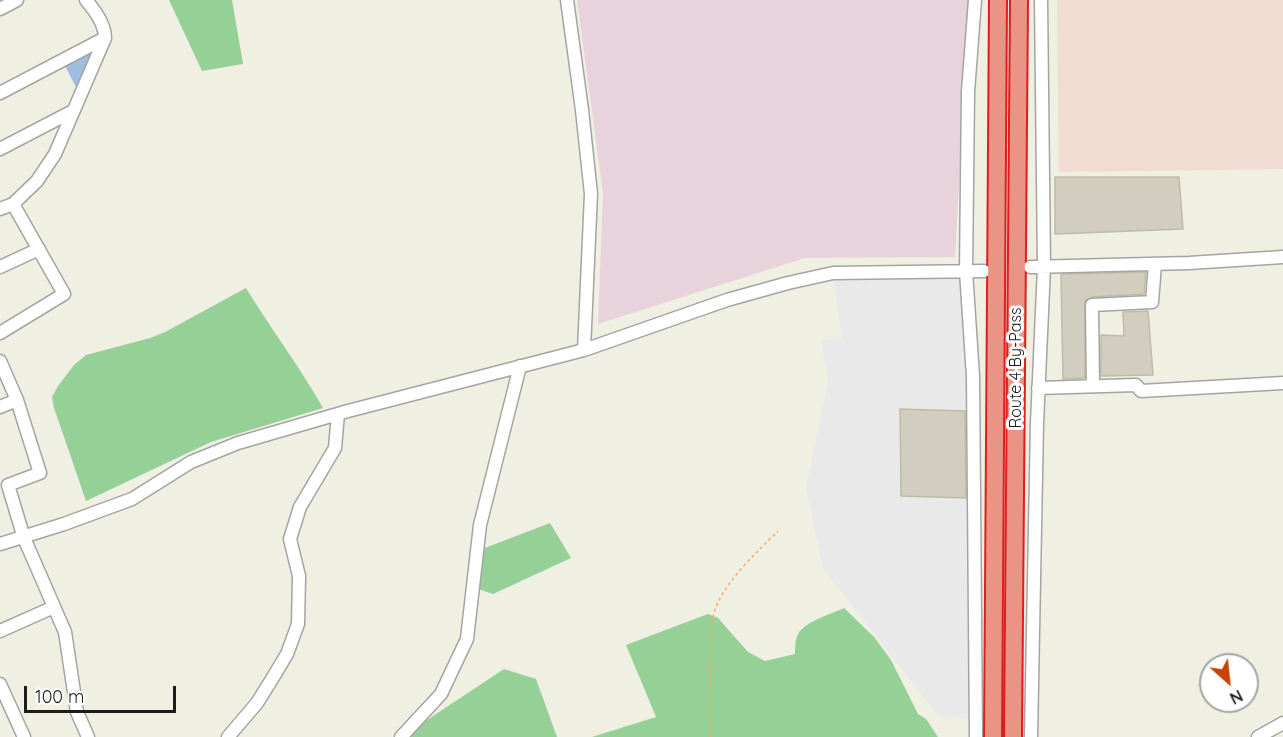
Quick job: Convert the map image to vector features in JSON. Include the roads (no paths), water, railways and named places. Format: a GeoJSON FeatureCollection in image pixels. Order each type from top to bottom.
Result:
{"type":"FeatureCollection","features":[{"type":"Feature","properties":{"kind":"highway","name":"Route 4 By-Pass"},"geometry":{"type":"LineString","coordinates":[[993,737],[984,711],[998,0]]}},
{"type":"Feature","properties":{"kind":"highway","name":"Route 4 By-Pass"},"geometry":{"type":"LineString","coordinates":[[1012,737],[1019,0]]}},
{"type":"Feature","properties":{"kind":"street"},"geometry":{"type":"LineString","coordinates":[[0,9],[17,0]]}},
{"type":"Feature","properties":{"kind":"street"},"geometry":{"type":"LineString","coordinates":[[0,208],[13,204],[37,181],[55,154],[105,38],[105,30],[94,9],[86,0]]}},
{"type":"Feature","properties":{"kind":"street"},"geometry":{"type":"LineString","coordinates":[[567,0],[591,195],[584,350]]}},
{"type":"Feature","properties":{"kind":"street"},"geometry":{"type":"LineString","coordinates":[[975,0],[968,92],[966,271],[985,607]]}},
{"type":"Feature","properties":{"kind":"street"},"geometry":{"type":"LineString","coordinates":[[1030,737],[1038,388],[1044,267],[1041,0]]}},
{"type":"Feature","properties":{"kind":"street"},"geometry":{"type":"LineString","coordinates":[[0,93],[105,38]]}},
{"type":"Feature","properties":{"kind":"street"},"geometry":{"type":"LineString","coordinates":[[0,149],[73,111]]}},
{"type":"Feature","properties":{"kind":"street"},"geometry":{"type":"LineString","coordinates":[[0,333],[64,294],[13,204]]}},
{"type":"Feature","properties":{"kind":"street"},"geometry":{"type":"LineString","coordinates":[[0,267],[39,249]]}},
{"type":"Feature","properties":{"kind":"street"},"geometry":{"type":"LineString","coordinates":[[1030,267],[1155,264],[1283,256]]}},
{"type":"Feature","properties":{"kind":"street"},"geometry":{"type":"LineString","coordinates":[[1092,386],[1092,305],[1152,302],[1155,264]]}},
{"type":"Feature","properties":{"kind":"street"},"geometry":{"type":"LineString","coordinates":[[0,544],[24,538],[132,499],[191,462],[238,443],[338,414],[584,350],[727,300],[788,283],[833,273],[984,271]]}},
{"type":"Feature","properties":{"kind":"street"},"geometry":{"type":"LineString","coordinates":[[0,361],[17,400],[40,473],[4,487],[65,632],[77,712],[88,737]]}},
{"type":"Feature","properties":{"kind":"street"},"geometry":{"type":"LineString","coordinates":[[401,737],[441,694],[467,639],[480,525],[520,366]]}},
{"type":"Feature","properties":{"kind":"street"},"geometry":{"type":"LineString","coordinates":[[1038,388],[1136,385],[1141,391],[1283,383]]}},
{"type":"Feature","properties":{"kind":"street"},"geometry":{"type":"LineString","coordinates":[[0,408],[17,400]]}},
{"type":"Feature","properties":{"kind":"street"},"geometry":{"type":"LineString","coordinates":[[228,737],[257,703],[272,679],[287,654],[298,624],[299,576],[290,539],[300,507],[335,448],[338,414]]}},
{"type":"Feature","properties":{"kind":"street"},"geometry":{"type":"LineString","coordinates":[[0,631],[54,607]]}},
{"type":"Feature","properties":{"kind":"street"},"geometry":{"type":"LineString","coordinates":[[0,684],[24,737]]}},
{"type":"Feature","properties":{"kind":"street"},"geometry":{"type":"LineString","coordinates":[[976,737],[984,711]]}},
{"type":"Feature","properties":{"kind":"street"},"geometry":{"type":"LineString","coordinates":[[1258,737],[1283,723]]}},
{"type":"Feature","properties":{"kind":"water"},"geometry":{"type":"Polygon","coordinates":[[[105,38],[80,95],[62,60],[105,38]]]}}]}
